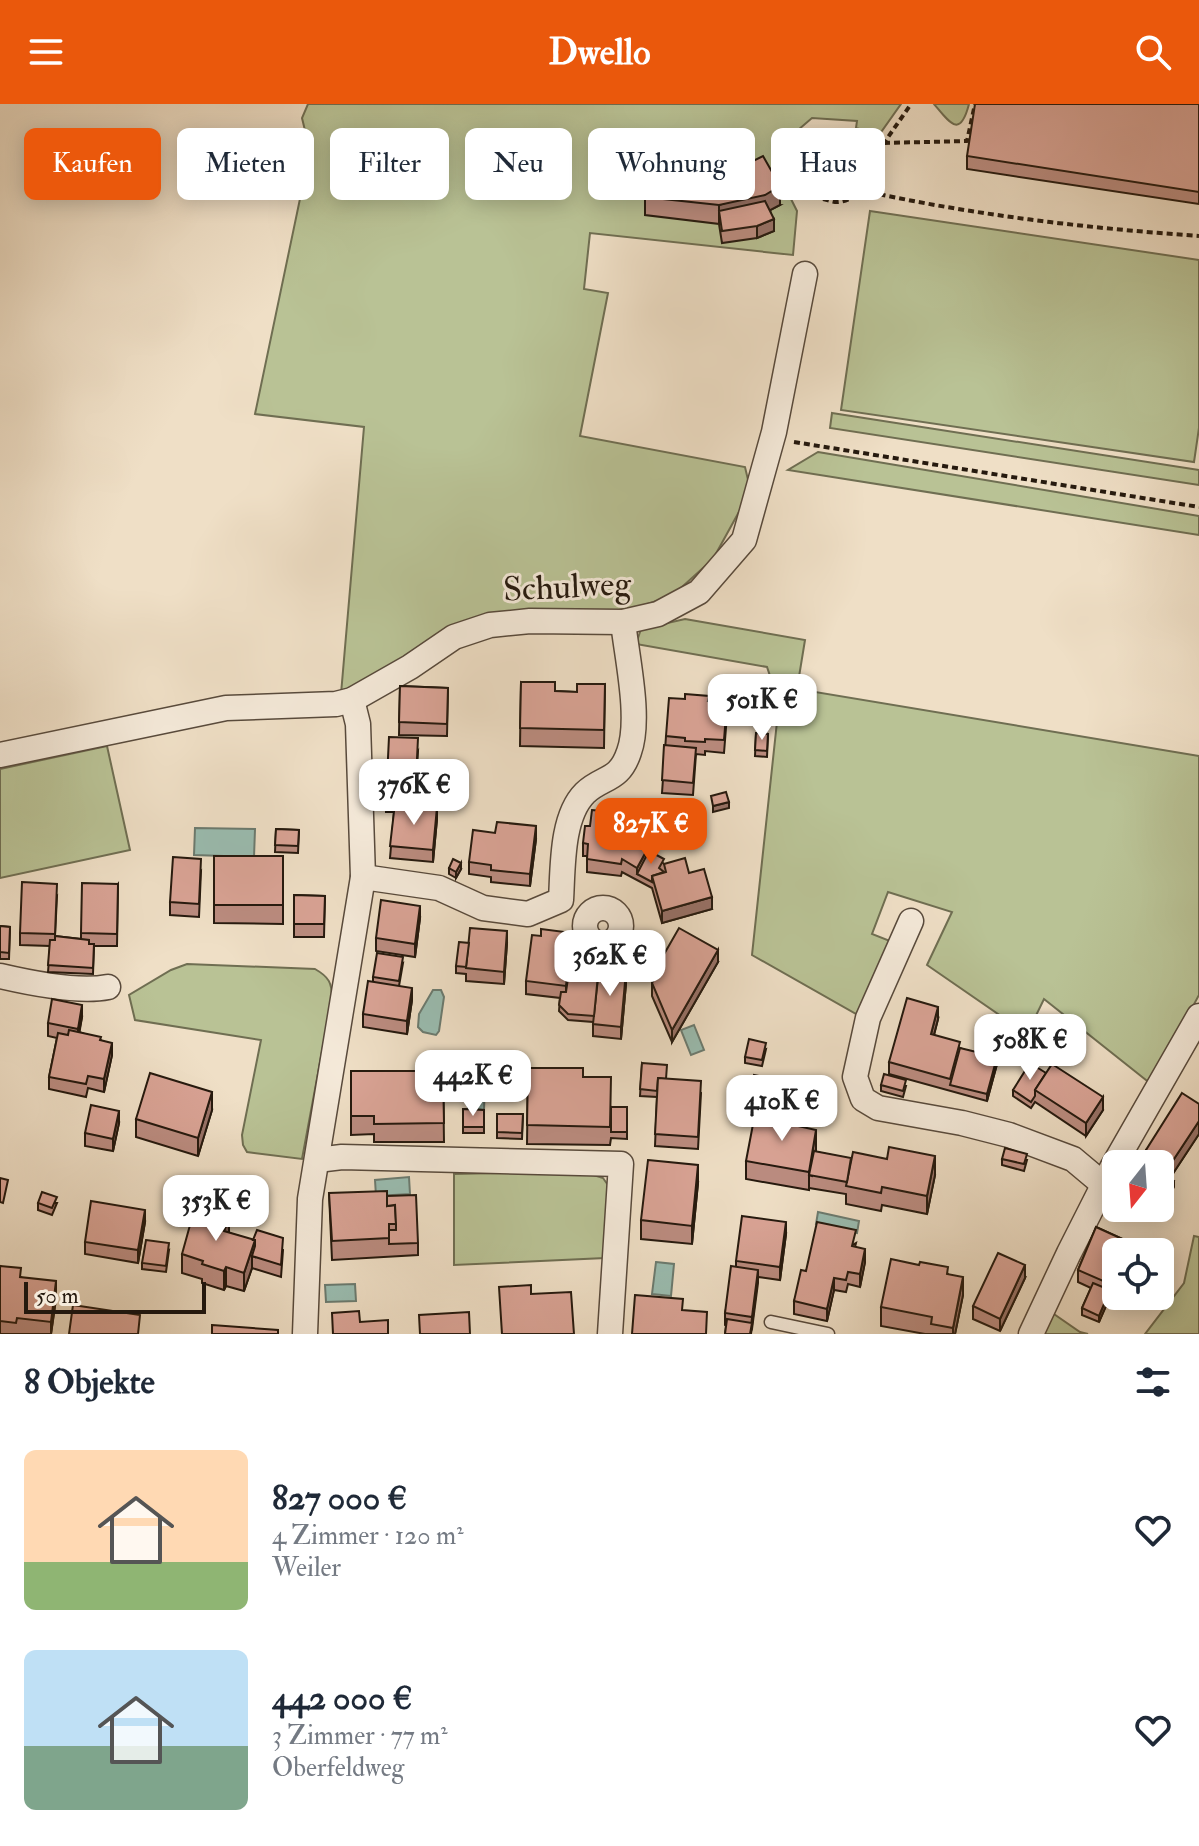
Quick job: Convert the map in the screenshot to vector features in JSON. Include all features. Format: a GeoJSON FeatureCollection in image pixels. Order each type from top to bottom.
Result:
{"type":"FeatureCollection","features":[{"type":"Feature","properties":{"kind":"street","name":"Schulweg"},"geometry":{"type":"LineString","coordinates":[[0,755],[226,708],[336,704],[352,700],[410,667],[454,637],[490,625],[530,621],[623,622],[658,614],[699,592],[744,540],[772,438],[805,274]]}},
{"type":"Feature","properties":{"kind":"street"},"geometry":{"type":"LineString","coordinates":[[561,900],[565,842],[573,811],[586,792],[617,774],[629,753],[635,723],[623,622]]}},
{"type":"Feature","properties":{"kind":"street"},"geometry":{"type":"LineString","coordinates":[[305,1334],[310,1199],[363,877],[358,724],[352,700]]}},
{"type":"Feature","properties":{"kind":"street"},"geometry":{"type":"LineString","coordinates":[[363,877],[439,888],[483,908],[528,914],[561,900]]}},
{"type":"Feature","properties":{"kind":"street"},"geometry":{"type":"LineString","coordinates":[[561,900],[587,917]]}},
{"type":"Feature","properties":{"kind":"street"},"geometry":{"type":"LineString","coordinates":[[911,921],[868,1018],[855,1077],[863,1099],[878,1108],[1009,1135],[1073,1159],[1102,1183]]}},
{"type":"Feature","properties":{"kind":"street"},"geometry":{"type":"LineString","coordinates":[[0,976],[95,990],[108,987]]}},
{"type":"Feature","properties":{"kind":"street"},"geometry":{"type":"LineString","coordinates":[[1124,1150],[1199,1016]]}},
{"type":"Feature","properties":{"kind":"street"},"geometry":{"type":"LineString","coordinates":[[317,1160],[342,1157],[621,1164],[610,1334]]}},
{"type":"Feature","properties":{"kind":"street"},"geometry":{"type":"LineString","coordinates":[[1031,1334],[1102,1189]]}},
{"type":"Feature","properties":{"kind":"lane"},"geometry":{"type":"LineString","coordinates":[[771,1322],[828,1334]]}},
{"type":"Feature","properties":{"kind":"path"},"geometry":{"type":"LineString","coordinates":[[885,142],[911,104]]}},
{"type":"Feature","properties":{"kind":"path"},"geometry":{"type":"LineString","coordinates":[[885,143],[967,141],[975,104]]}},
{"type":"Feature","properties":{"kind":"path"},"geometry":{"type":"LineString","coordinates":[[885,196],[1014,217],[1116,230],[1199,236]]}},
{"type":"Feature","properties":{"kind":"path"},"geometry":{"type":"LineString","coordinates":[[772,438],[1199,507]]}},
{"type":"Feature","properties":{"kind":"green space"},"geometry":{"type":"Polygon","coordinates":[[[308,104],[901,104],[884,128],[856,128],[857,121],[812,118],[800,128],[771,128],[771,200],[792,200],[797,211],[793,255],[590,233],[584,289],[608,293],[580,436],[745,467],[749,484],[740,510],[713,559],[672,596],[620,613],[500,615],[341,694],[364,427],[255,414],[300,200],[314,200],[314,128],[304,128],[302,118],[308,104]]]}},
{"type":"Feature","properties":{"kind":"green space"},"geometry":{"type":"Polygon","coordinates":[[[934,104],[969,104],[962,121],[954,124],[934,104]]]}},
{"type":"Feature","properties":{"kind":"green space"},"geometry":{"type":"Polygon","coordinates":[[[870,211],[1199,260],[1199,428],[1194,462],[841,410],[870,211]]]}},
{"type":"Feature","properties":{"kind":"green space"},"geometry":{"type":"Polygon","coordinates":[[[832,413],[1199,470],[1199,485],[830,428],[832,413]]]}},
{"type":"Feature","properties":{"kind":"green space"},"geometry":{"type":"Polygon","coordinates":[[[818,452],[1199,516],[1199,535],[788,470],[818,452]]]}},
{"type":"Feature","properties":{"kind":"green space"},"geometry":{"type":"Polygon","coordinates":[[[685,619],[805,640],[797,689],[1199,756],[1199,995],[1151,1084],[1044,999],[1027,1034],[927,965],[952,912],[888,892],[872,934],[890,941],[858,1015],[752,955],[779,703],[767,667],[636,644],[641,629],[685,619]]]}},
{"type":"Feature","properties":{"kind":"green space"},"geometry":{"type":"Polygon","coordinates":[[[107,746],[130,850],[0,878],[0,769],[107,746]]]}},
{"type":"Feature","properties":{"kind":"green space"},"geometry":{"type":"Polygon","coordinates":[[[187,964],[315,969],[329,981],[332,998],[302,1159],[247,1152],[243,1145],[242,1135],[261,1040],[135,1020],[129,995],[187,964]]]}},
{"type":"Feature","properties":{"kind":"green space"},"geometry":{"type":"Polygon","coordinates":[[[581,1171],[603,1178],[610,1188],[605,1258],[454,1265],[454,1174],[581,1171]]]}},
{"type":"Feature","properties":{"kind":"green space"},"geometry":{"type":"Polygon","coordinates":[[[1194,1236],[1199,1237],[1199,1334],[1145,1334],[1163,1310],[1174,1310],[1174,1296],[1184,1283],[1194,1236]]]}},
{"type":"Feature","properties":{"kind":"green space"},"geometry":{"type":"Polygon","coordinates":[[[1051,1312],[1080,1332],[1088,1334],[1041,1334],[1051,1312]]]}},
{"type":"Feature","properties":{"kind":"water"},"geometry":{"type":"Polygon","coordinates":[[[420,770],[449,771],[449,785],[419,784],[420,770]]]}},
{"type":"Feature","properties":{"kind":"water"},"geometry":{"type":"Polygon","coordinates":[[[195,828],[255,829],[254,857],[194,855],[195,828]]]}},
{"type":"Feature","properties":{"kind":"water"},"geometry":{"type":"Polygon","coordinates":[[[433,990],[441,990],[444,997],[436,1035],[423,1032],[418,1027],[419,1014],[433,990]]]}},
{"type":"Feature","properties":{"kind":"water"},"geometry":{"type":"Polygon","coordinates":[[[694,1025],[704,1050],[691,1055],[681,1030],[694,1025]]]}},
{"type":"Feature","properties":{"kind":"water"},"geometry":{"type":"Polygon","coordinates":[[[468,1079],[485,1079],[484,1110],[468,1110],[468,1079]]]}},
{"type":"Feature","properties":{"kind":"water"},"geometry":{"type":"Polygon","coordinates":[[[409,1177],[410,1194],[376,1196],[375,1180],[409,1177]]]}},
{"type":"Feature","properties":{"kind":"water"},"geometry":{"type":"Polygon","coordinates":[[[818,1212],[859,1221],[857,1233],[816,1224],[818,1212]]]}},
{"type":"Feature","properties":{"kind":"water"},"geometry":{"type":"Polygon","coordinates":[[[656,1262],[674,1264],[671,1296],[652,1294],[656,1262]]]}},
{"type":"Feature","properties":{"kind":"water"},"geometry":{"type":"Polygon","coordinates":[[[355,1284],[356,1301],[326,1302],[325,1285],[355,1284]]]}},
{"type":"Feature","properties":{"kind":"building"},"geometry":{"type":"Polygon","coordinates":[[[975,104],[1199,104],[1199,192],[967,156],[975,104]]]}},
{"type":"Feature","properties":{"kind":"building"},"geometry":{"type":"Polygon","coordinates":[[[763,156],[771,170],[771,191],[755,197],[755,160],[763,156]]]}},
{"type":"Feature","properties":{"kind":"building"},"geometry":{"type":"Polygon","coordinates":[[[673,200],[742,200],[719,205],[673,200]]]}},
{"type":"Feature","properties":{"kind":"building"},"geometry":{"type":"Polygon","coordinates":[[[765,201],[774,219],[757,226],[722,231],[719,211],[765,201]]]}},
{"type":"Feature","properties":{"kind":"building"},"geometry":{"type":"Polygon","coordinates":[[[521,682],[555,682],[555,691],[577,692],[577,684],[605,684],[604,730],[520,728],[521,682]]]}},
{"type":"Feature","properties":{"kind":"building"},"geometry":{"type":"Polygon","coordinates":[[[400,686],[448,688],[447,724],[399,722],[400,686]]]}},
{"type":"Feature","properties":{"kind":"building"},"geometry":{"type":"Polygon","coordinates":[[[685,694],[709,696],[708,701],[727,702],[724,740],[685,741],[685,738],[666,736],[669,698],[685,699],[685,694]]]}},
{"type":"Feature","properties":{"kind":"building"},"geometry":{"type":"Polygon","coordinates":[[[756,733],[768,734],[767,751],[755,750],[756,733]]]}},
{"type":"Feature","properties":{"kind":"building"},"geometry":{"type":"Polygon","coordinates":[[[389,737],[418,738],[415,801],[386,799],[389,737]]]}},
{"type":"Feature","properties":{"kind":"building"},"geometry":{"type":"Polygon","coordinates":[[[664,745],[696,748],[693,783],[662,780],[664,745]]]}},
{"type":"Feature","properties":{"kind":"building"},"geometry":{"type":"Polygon","coordinates":[[[726,792],[729,802],[713,806],[711,796],[726,792]]]}},
{"type":"Feature","properties":{"kind":"building"},"geometry":{"type":"Polygon","coordinates":[[[395,803],[437,807],[433,850],[390,846],[395,803]]]}},
{"type":"Feature","properties":{"kind":"building"},"geometry":{"type":"Polygon","coordinates":[[[592,810],[627,814],[624,838],[638,840],[648,822],[659,828],[637,868],[622,859],[621,864],[587,859],[588,844],[583,843],[585,826],[590,826],[592,810]]]}},
{"type":"Feature","properties":{"kind":"building"},"geometry":{"type":"Polygon","coordinates":[[[497,822],[536,826],[530,874],[491,870],[491,865],[469,862],[473,830],[495,833],[497,822]]]}},
{"type":"Feature","properties":{"kind":"building"},"geometry":{"type":"Polygon","coordinates":[[[276,829],[299,830],[298,846],[275,845],[276,829]]]}},
{"type":"Feature","properties":{"kind":"building"},"geometry":{"type":"Polygon","coordinates":[[[649,851],[664,859],[659,868],[664,872],[652,876],[652,882],[637,874],[649,851]]]}},
{"type":"Feature","properties":{"kind":"building"},"geometry":{"type":"Polygon","coordinates":[[[214,856],[283,856],[283,905],[214,905],[214,856]]]}},
{"type":"Feature","properties":{"kind":"building"},"geometry":{"type":"Polygon","coordinates":[[[173,857],[201,859],[199,904],[170,902],[173,857]]]}},
{"type":"Feature","properties":{"kind":"building"},"geometry":{"type":"Polygon","coordinates":[[[685,858],[689,873],[704,869],[712,897],[662,911],[652,876],[666,872],[664,864],[685,858]]]}},
{"type":"Feature","properties":{"kind":"building"},"geometry":{"type":"Polygon","coordinates":[[[453,859],[461,863],[456,872],[449,868],[453,859]]]}},
{"type":"Feature","properties":{"kind":"building"},"geometry":{"type":"Polygon","coordinates":[[[22,882],[57,884],[55,934],[20,933],[22,882]]]}},
{"type":"Feature","properties":{"kind":"building"},"geometry":{"type":"Polygon","coordinates":[[[82,883],[118,884],[117,934],[81,933],[82,883]]]}},
{"type":"Feature","properties":{"kind":"building"},"geometry":{"type":"Polygon","coordinates":[[[294,895],[325,896],[324,924],[294,924],[294,895]]]}},
{"type":"Feature","properties":{"kind":"building"},"geometry":{"type":"Polygon","coordinates":[[[381,900],[420,906],[415,944],[376,938],[381,900]]]}},
{"type":"Feature","properties":{"kind":"building"},"geometry":{"type":"Polygon","coordinates":[[[0,926],[10,927],[9,953],[0,952],[0,926]]]}},
{"type":"Feature","properties":{"kind":"building"},"geometry":{"type":"Polygon","coordinates":[[[470,928],[507,931],[504,972],[466,968],[470,928]]]}},
{"type":"Feature","properties":{"kind":"building"},"geometry":{"type":"Polygon","coordinates":[[[679,928],[718,950],[672,1030],[652,983],[662,965],[659,963],[679,928]]]}},
{"type":"Feature","properties":{"kind":"building"},"geometry":{"type":"Polygon","coordinates":[[[541,929],[565,932],[564,939],[571,939],[566,986],[526,981],[532,935],[541,936],[541,929]]]}},
{"type":"Feature","properties":{"kind":"building"},"geometry":{"type":"Polygon","coordinates":[[[55,936],[89,940],[89,944],[94,944],[93,968],[48,965],[50,940],[55,940],[55,936]]]}},
{"type":"Feature","properties":{"kind":"building"},"geometry":{"type":"Polygon","coordinates":[[[459,942],[469,943],[466,967],[456,966],[459,942]]]}},
{"type":"Feature","properties":{"kind":"building"},"geometry":{"type":"Polygon","coordinates":[[[377,953],[403,957],[399,981],[373,977],[377,953]]]}},
{"type":"Feature","properties":{"kind":"building"},"geometry":{"type":"Polygon","coordinates":[[[599,969],[626,971],[621,1027],[593,1024],[599,969]]]}},
{"type":"Feature","properties":{"kind":"building"},"geometry":{"type":"Polygon","coordinates":[[[598,975],[594,1016],[568,1014],[559,1005],[561,992],[566,992],[568,978],[583,979],[598,975]]]}},
{"type":"Feature","properties":{"kind":"building"},"geometry":{"type":"Polygon","coordinates":[[[368,981],[412,988],[407,1021],[363,1014],[368,981]]]}},
{"type":"Feature","properties":{"kind":"building"},"geometry":{"type":"Polygon","coordinates":[[[907,998],[938,1007],[931,1034],[960,1042],[950,1079],[889,1062],[907,998]]]}},
{"type":"Feature","properties":{"kind":"building"},"geometry":{"type":"Polygon","coordinates":[[[52,999],[82,1005],[78,1029],[48,1023],[52,999]]]}},
{"type":"Feature","properties":{"kind":"building"},"geometry":{"type":"Polygon","coordinates":[[[69,1030],[101,1037],[100,1040],[112,1043],[104,1079],[88,1076],[86,1084],[49,1077],[58,1033],[68,1035],[69,1030]]]}},
{"type":"Feature","properties":{"kind":"building"},"geometry":{"type":"Polygon","coordinates":[[[1008,1032],[1017,1034],[1013,1047],[1004,1044],[1008,1032]]]}},
{"type":"Feature","properties":{"kind":"building"},"geometry":{"type":"Polygon","coordinates":[[[749,1039],[766,1043],[762,1060],[745,1057],[749,1039]]]}},
{"type":"Feature","properties":{"kind":"building"},"geometry":{"type":"Polygon","coordinates":[[[960,1048],[997,1057],[987,1094],[950,1085],[960,1048]]]}},
{"type":"Feature","properties":{"kind":"building"},"geometry":{"type":"Polygon","coordinates":[[[642,1063],[667,1065],[666,1079],[658,1078],[657,1091],[640,1089],[642,1063]]]}},
{"type":"Feature","properties":{"kind":"building"},"geometry":{"type":"Polygon","coordinates":[[[1030,1063],[1046,1073],[1031,1102],[1013,1090],[1030,1063]]]}},
{"type":"Feature","properties":{"kind":"building"},"geometry":{"type":"Polygon","coordinates":[[[1052,1064],[1103,1097],[1086,1123],[1035,1090],[1052,1064]]]}},
{"type":"Feature","properties":{"kind":"building"},"geometry":{"type":"Polygon","coordinates":[[[528,1068],[583,1068],[583,1077],[611,1077],[610,1127],[527,1125],[528,1068]]]}},
{"type":"Feature","properties":{"kind":"building"},"geometry":{"type":"Polygon","coordinates":[[[351,1071],[443,1071],[444,1123],[374,1124],[374,1116],[351,1116],[351,1071]]]}},
{"type":"Feature","properties":{"kind":"building"},"geometry":{"type":"Polygon","coordinates":[[[150,1073],[212,1092],[198,1138],[136,1119],[150,1073]]]}},
{"type":"Feature","properties":{"kind":"building"},"geometry":{"type":"Polygon","coordinates":[[[884,1074],[906,1080],[903,1091],[881,1085],[884,1074]]]}},
{"type":"Feature","properties":{"kind":"building"},"geometry":{"type":"Polygon","coordinates":[[[754,1075],[768,1078],[762,1101],[749,1098],[754,1075]]]}},
{"type":"Feature","properties":{"kind":"building"},"geometry":{"type":"Polygon","coordinates":[[[658,1078],[701,1081],[698,1137],[655,1134],[658,1078]]]}},
{"type":"Feature","properties":{"kind":"building"},"geometry":{"type":"Polygon","coordinates":[[[1182,1093],[1199,1104],[1199,1121],[1174,1159],[1174,1150],[1146,1150],[1182,1093]]]}},
{"type":"Feature","properties":{"kind":"building"},"geometry":{"type":"Polygon","coordinates":[[[91,1105],[119,1111],[113,1139],[85,1133],[91,1105]]]}},
{"type":"Feature","properties":{"kind":"building"},"geometry":{"type":"Polygon","coordinates":[[[611,1107],[627,1107],[627,1132],[611,1132],[611,1107]]]}},
{"type":"Feature","properties":{"kind":"building"},"geometry":{"type":"Polygon","coordinates":[[[463,1109],[484,1110],[484,1127],[463,1127],[463,1109]]]}},
{"type":"Feature","properties":{"kind":"building"},"geometry":{"type":"Polygon","coordinates":[[[774,1113],[800,1117],[798,1126],[816,1130],[809,1172],[746,1161],[754,1119],[772,1122],[774,1113]]]}},
{"type":"Feature","properties":{"kind":"building"},"geometry":{"type":"Polygon","coordinates":[[[497,1114],[523,1114],[522,1133],[497,1132],[497,1114]]]}},
{"type":"Feature","properties":{"kind":"building"},"geometry":{"type":"Polygon","coordinates":[[[889,1147],[935,1156],[927,1196],[882,1187],[881,1193],[846,1186],[853,1152],[887,1159],[889,1147]]]}},
{"type":"Feature","properties":{"kind":"building"},"geometry":{"type":"Polygon","coordinates":[[[1005,1148],[1027,1154],[1024,1164],[1002,1159],[1005,1148]]]}},
{"type":"Feature","properties":{"kind":"building"},"geometry":{"type":"Polygon","coordinates":[[[814,1151],[851,1158],[847,1182],[809,1175],[814,1151]]]}},
{"type":"Feature","properties":{"kind":"building"},"geometry":{"type":"Polygon","coordinates":[[[648,1160],[698,1165],[692,1226],[641,1220],[648,1160]]]}},
{"type":"Feature","properties":{"kind":"building"},"geometry":{"type":"Polygon","coordinates":[[[0,1178],[8,1180],[3,1203],[0,1202],[0,1178]]]}},
{"type":"Feature","properties":{"kind":"building"},"geometry":{"type":"Polygon","coordinates":[[[387,1191],[387,1206],[395,1205],[396,1224],[389,1224],[389,1238],[332,1241],[329,1193],[387,1191]]]}},
{"type":"Feature","properties":{"kind":"building"},"geometry":{"type":"Polygon","coordinates":[[[42,1192],[57,1197],[52,1208],[38,1203],[42,1192]]]}},
{"type":"Feature","properties":{"kind":"building"},"geometry":{"type":"Polygon","coordinates":[[[416,1195],[418,1243],[389,1244],[389,1230],[396,1230],[396,1224],[395,1205],[387,1206],[387,1196],[416,1195]]]}},
{"type":"Feature","properties":{"kind":"building"},"geometry":{"type":"Polygon","coordinates":[[[91,1201],[145,1210],[138,1250],[85,1242],[91,1201]]]}},
{"type":"Feature","properties":{"kind":"building"},"geometry":{"type":"Polygon","coordinates":[[[195,1207],[229,1217],[224,1231],[255,1240],[244,1273],[226,1267],[224,1271],[182,1254],[195,1207]]]}},
{"type":"Feature","properties":{"kind":"building"},"geometry":{"type":"Polygon","coordinates":[[[742,1216],[786,1222],[780,1267],[736,1261],[742,1216]]]}},
{"type":"Feature","properties":{"kind":"building"},"geometry":{"type":"Polygon","coordinates":[[[817,1222],[856,1230],[852,1246],[865,1249],[860,1274],[848,1272],[846,1280],[834,1278],[827,1309],[794,1301],[801,1270],[806,1271],[817,1222]]]}},
{"type":"Feature","properties":{"kind":"building"},"geometry":{"type":"Polygon","coordinates":[[[1096,1227],[1120,1238],[1102,1238],[1102,1280],[1078,1270],[1096,1227]]]}},
{"type":"Feature","properties":{"kind":"building"},"geometry":{"type":"Polygon","coordinates":[[[257,1230],[283,1238],[281,1265],[252,1256],[257,1230]]]}},
{"type":"Feature","properties":{"kind":"building"},"geometry":{"type":"Polygon","coordinates":[[[146,1240],[169,1243],[166,1266],[142,1263],[146,1240]]]}},
{"type":"Feature","properties":{"kind":"building"},"geometry":{"type":"Polygon","coordinates":[[[998,1253],[1025,1265],[1000,1319],[973,1306],[998,1253]]]}},
{"type":"Feature","properties":{"kind":"building"},"geometry":{"type":"Polygon","coordinates":[[[891,1259],[948,1267],[947,1274],[963,1277],[953,1328],[931,1324],[932,1317],[881,1307],[891,1259]]]}},
{"type":"Feature","properties":{"kind":"building"},"geometry":{"type":"Polygon","coordinates":[[[0,1266],[21,1268],[20,1277],[56,1281],[51,1322],[17,1318],[16,1323],[0,1321],[0,1266]]]}},
{"type":"Feature","properties":{"kind":"building"},"geometry":{"type":"Polygon","coordinates":[[[731,1266],[758,1270],[752,1317],[725,1313],[731,1266]]]}},
{"type":"Feature","properties":{"kind":"building"},"geometry":{"type":"Polygon","coordinates":[[[1093,1283],[1102,1287],[1099,1316],[1082,1308],[1093,1283]]]}},
{"type":"Feature","properties":{"kind":"building"},"geometry":{"type":"Polygon","coordinates":[[[531,1285],[531,1294],[571,1292],[574,1334],[502,1334],[499,1287],[531,1285]]]}},
{"type":"Feature","properties":{"kind":"building"},"geometry":{"type":"Polygon","coordinates":[[[635,1295],[683,1299],[682,1310],[707,1312],[706,1334],[632,1334],[635,1295]]]}},
{"type":"Feature","properties":{"kind":"building"},"geometry":{"type":"Polygon","coordinates":[[[73,1305],[140,1315],[138,1334],[69,1334],[73,1305]]]}},
{"type":"Feature","properties":{"kind":"building"},"geometry":{"type":"Polygon","coordinates":[[[359,1311],[360,1322],[388,1320],[388,1334],[333,1334],[332,1313],[359,1311]]]}},
{"type":"Feature","properties":{"kind":"building"},"geometry":{"type":"Polygon","coordinates":[[[469,1312],[470,1334],[420,1334],[419,1315],[469,1312]]]}},
{"type":"Feature","properties":{"kind":"building"},"geometry":{"type":"Polygon","coordinates":[[[727,1319],[752,1323],[750,1334],[725,1334],[727,1319]]]}},
{"type":"Feature","properties":{"kind":"building"},"geometry":{"type":"Polygon","coordinates":[[[212,1325],[278,1330],[278,1334],[212,1334],[212,1325]]]}}]}
